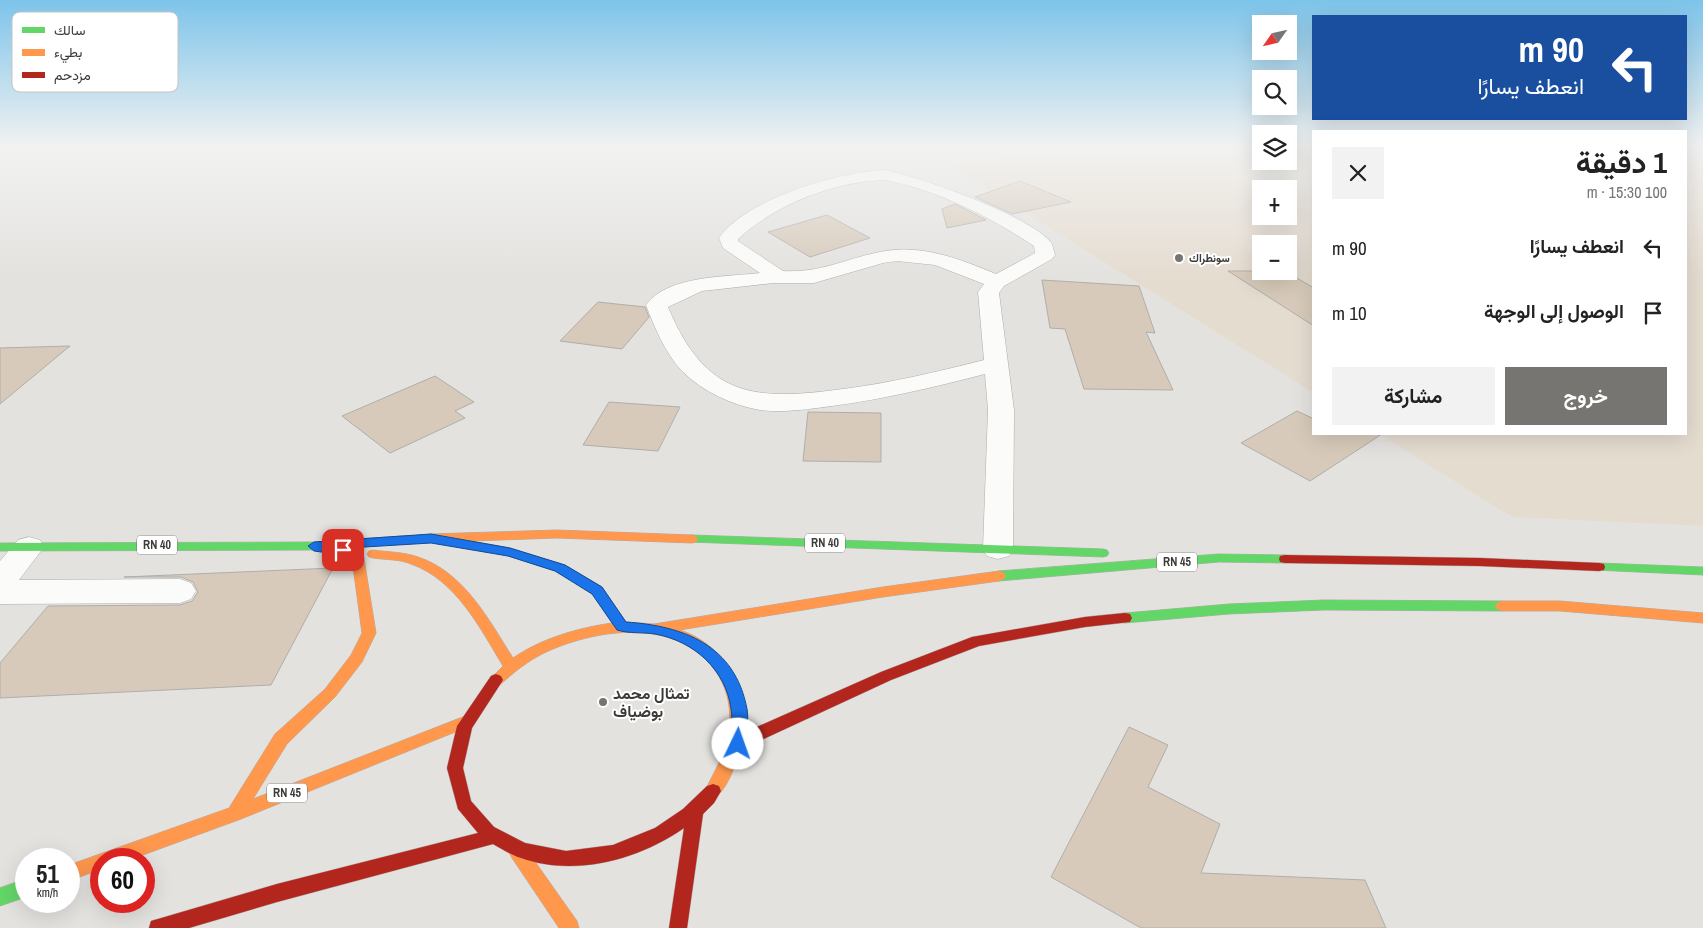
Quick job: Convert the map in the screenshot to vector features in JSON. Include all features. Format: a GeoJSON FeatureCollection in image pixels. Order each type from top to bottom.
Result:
{"type":"FeatureCollection","features":[{"type":"Feature","properties":{"kind":"main road","name":"RN 40"},"geometry":{"type":"LineString","coordinates":[[14,547],[314,546],[431,538],[557,534],[1219,558]]}},
{"type":"Feature","properties":{"kind":"main road"},"geometry":{"type":"LineString","coordinates":[[431,538],[510,552],[560,568],[597,590],[622,626]]}},
{"type":"Feature","properties":{"kind":"main road","name":"RN 40"},"geometry":{"type":"LineString","coordinates":[[314,546],[414,560],[428,566],[458,590],[470,604],[511,666]]}},
{"type":"Feature","properties":{"kind":"main road"},"geometry":{"type":"LineString","coordinates":[[235,814],[281,738],[330,693],[358,658],[369,633],[357,552]]}},
{"type":"Feature","properties":{"kind":"main road","name":"RN 45"},"geometry":{"type":"LineString","coordinates":[[656,629],[883,592],[989,578],[1219,558],[1480,562],[1703,571]]}},
{"type":"Feature","properties":{"kind":"main road"},"geometry":{"type":"LineString","coordinates":[[738,744],[886,676],[977,641],[1085,622],[1229,608],[1324,606],[1560,606],[1703,618]]}},
{"type":"Feature","properties":{"kind":"main road"},"geometry":{"type":"LineString","coordinates":[[622,626],[656,629],[687,639],[713,657],[732,681],[739,710],[738,744],[722,778],[695,810],[657,837],[610,855],[562,860],[518,852],[489,838],[468,813],[456,785],[455,754],[465,722],[484,693],[511,666],[545,646],[584,632],[622,626]]}},
{"type":"Feature","properties":{"kind":"main road","name":"RN 45"},"geometry":{"type":"LineString","coordinates":[[139,848],[235,814],[465,722]]}},
{"type":"Feature","properties":{"kind":"main road"},"geometry":{"type":"LineString","coordinates":[[678,928],[695,810]]}},
{"type":"Feature","properties":{"kind":"main road"},"geometry":{"type":"LineString","coordinates":[[158,928],[277,893],[489,838]]}},
{"type":"Feature","properties":{"kind":"main road"},"geometry":{"type":"LineString","coordinates":[[518,852],[570,928]]}},
{"type":"Feature","properties":{"kind":"main road"},"geometry":{"type":"LineString","coordinates":[[0,897],[15,892]]}},
{"type":"Feature","properties":{"kind":"street"},"geometry":{"type":"LineString","coordinates":[[774,277],[774,273],[730,244],[728,238],[754,217],[793,198],[813,191]]}},
{"type":"Feature","properties":{"kind":"street"},"geometry":{"type":"LineString","coordinates":[[937,191],[973,206],[1030,234],[1044,244],[1046,250],[1043,257],[997,282],[988,292],[1001,410],[998,549]]}},
{"type":"Feature","properties":{"kind":"street"},"geometry":{"type":"LineString","coordinates":[[995,364],[900,387],[802,402],[759,402],[728,391],[701,375],[683,359],[657,305],[674,293],[712,282],[774,277],[804,278],[822,276],[884,257],[922,256],[950,263],[997,282]]}},
{"type":"Feature","properties":{"kind":"street"},"geometry":{"type":"LineString","coordinates":[[0,582],[14,547]]}},
{"type":"Feature","properties":{"kind":"street"},"geometry":{"type":"LineString","coordinates":[[0,592],[180,591]]}},
{"type":"Feature","properties":{"kind":"shaded area","name":"سونطراك"},"geometry":{"type":"Polygon","coordinates":[[[991,191],[1252,191],[1252,225],[1297,225],[1297,191],[1312,191],[1312,392],[991,191]]]}},
{"type":"Feature","properties":{"kind":"shaded area"},"geometry":{"type":"Polygon","coordinates":[[[1687,191],[1703,191],[1703,526],[1512,517],[1381,435],[1687,435],[1687,191]]]}},
{"type":"Feature","properties":{"kind":"building"},"geometry":{"type":"Polygon","coordinates":[[[991,191],[1045,191],[1071,202],[1012,214],[975,197],[991,191]]]}},
{"type":"Feature","properties":{"kind":"building"},"geometry":{"type":"Polygon","coordinates":[[[955,204],[986,220],[947,228],[942,209],[955,204]]]}},
{"type":"Feature","properties":{"kind":"building"},"geometry":{"type":"Polygon","coordinates":[[[827,215],[870,238],[810,257],[768,232],[827,215]]]}},
{"type":"Feature","properties":{"kind":"building"},"geometry":{"type":"Polygon","coordinates":[[[1228,271],[1252,271],[1252,280],[1297,280],[1297,278],[1312,287],[1312,325],[1228,271]]]}},
{"type":"Feature","properties":{"kind":"building"},"geometry":{"type":"Polygon","coordinates":[[[1042,280],[1139,286],[1155,333],[1146,332],[1173,390],[1084,389],[1065,329],[1050,328],[1042,280]]]}},
{"type":"Feature","properties":{"kind":"building"},"geometry":{"type":"Polygon","coordinates":[[[598,302],[645,307],[649,317],[622,349],[560,341],[598,302]]]}},
{"type":"Feature","properties":{"kind":"building"},"geometry":{"type":"Polygon","coordinates":[[[70,346],[0,404],[0,348],[70,346]]]}},
{"type":"Feature","properties":{"kind":"building"},"geometry":{"type":"Polygon","coordinates":[[[435,376],[474,402],[455,411],[465,418],[390,453],[342,416],[435,376]]]}},
{"type":"Feature","properties":{"kind":"building"},"geometry":{"type":"Polygon","coordinates":[[[609,402],[680,407],[658,451],[583,445],[609,402]]]}},
{"type":"Feature","properties":{"kind":"building"},"geometry":{"type":"Polygon","coordinates":[[[1297,411],[1312,418],[1312,435],[1380,435],[1310,481],[1241,443],[1297,411]]]}},
{"type":"Feature","properties":{"kind":"building"},"geometry":{"type":"Polygon","coordinates":[[[808,412],[881,413],[881,462],[803,461],[808,412]]]}},
{"type":"Feature","properties":{"kind":"building"},"geometry":{"type":"Polygon","coordinates":[[[333,568],[271,685],[0,698],[0,663],[48,606],[180,605],[192,601],[198,592],[193,582],[181,577],[124,577],[333,568]]]}},
{"type":"Feature","properties":{"kind":"building"},"geometry":{"type":"Polygon","coordinates":[[[1129,727],[1168,745],[1148,787],[1220,824],[1201,873],[1365,880],[1386,928],[1141,928],[1051,877],[1129,727]]]}},
{"type":"Feature","properties":{"kind":"traffic: fast"},"geometry":{"type":"LineString","coordinates":[[692,539],[1103,553]]}},
{"type":"Feature","properties":{"kind":"traffic: fast"},"geometry":{"type":"LineString","coordinates":[[0,547],[314,546],[404,540]]}},
{"type":"Feature","properties":{"kind":"traffic: fast"},"geometry":{"type":"LineString","coordinates":[[999,576],[1219,558],[1285,559]]}},
{"type":"Feature","properties":{"kind":"traffic: fast"},"geometry":{"type":"LineString","coordinates":[[1599,567],[1703,571]]}},
{"type":"Feature","properties":{"kind":"traffic: fast"},"geometry":{"type":"LineString","coordinates":[[1125,618],[1229,609],[1324,605],[1502,606]]}},
{"type":"Feature","properties":{"kind":"traffic: fast"},"geometry":{"type":"LineString","coordinates":[[0,897],[15,892]]}},
{"type":"Feature","properties":{"kind":"traffic: slow"},"geometry":{"type":"LineString","coordinates":[[431,538],[557,534],[692,539]]}},
{"type":"Feature","properties":{"kind":"traffic: slow"},"geometry":{"type":"LineString","coordinates":[[404,540],[431,538],[510,552],[560,568],[597,590],[622,627]]}},
{"type":"Feature","properties":{"kind":"traffic: slow"},"geometry":{"type":"LineString","coordinates":[[235,814],[281,739],[330,693],[357,658],[369,633],[357,552]]}},
{"type":"Feature","properties":{"kind":"traffic: slow"},"geometry":{"type":"LineString","coordinates":[[373,554],[415,560],[446,578],[471,605],[511,667]]}},
{"type":"Feature","properties":{"kind":"traffic: slow"},"geometry":{"type":"LineString","coordinates":[[656,629],[883,592],[999,576]]}},
{"type":"Feature","properties":{"kind":"traffic: slow"},"geometry":{"type":"LineString","coordinates":[[1502,606],[1560,606],[1703,618]]}},
{"type":"Feature","properties":{"kind":"traffic: slow"},"geometry":{"type":"LineString","coordinates":[[622,627],[662,631],[686,638],[706,651],[722,667],[732,686],[737,706],[737,728],[733,750],[725,771],[713,791]]}},
{"type":"Feature","properties":{"kind":"traffic: slow"},"geometry":{"type":"LineString","coordinates":[[496,680],[524,658],[554,643],[571,637],[622,627]]}},
{"type":"Feature","properties":{"kind":"traffic: slow"},"geometry":{"type":"LineString","coordinates":[[139,848],[235,814],[465,722]]}},
{"type":"Feature","properties":{"kind":"traffic: slow"},"geometry":{"type":"LineString","coordinates":[[518,852],[570,928]]}},
{"type":"Feature","properties":{"kind":"traffic: slow"},"geometry":{"type":"LineString","coordinates":[[80,869],[90,865]]}},
{"type":"Feature","properties":{"kind":"traffic: jam"},"geometry":{"type":"LineString","coordinates":[[1285,559],[1480,562],[1599,567]]}},
{"type":"Feature","properties":{"kind":"traffic: jam"},"geometry":{"type":"LineString","coordinates":[[738,743],[886,676],[977,641],[1085,622],[1125,618]]}},
{"type":"Feature","properties":{"kind":"traffic: jam"},"geometry":{"type":"LineString","coordinates":[[496,680],[464,726],[455,768],[464,804],[488,832],[523,851],[566,859],[613,854],[661,834],[696,809],[713,791]]}},
{"type":"Feature","properties":{"kind":"traffic: jam"},"geometry":{"type":"LineString","coordinates":[[678,928],[695,810]]}},
{"type":"Feature","properties":{"kind":"traffic: jam"},"geometry":{"type":"LineString","coordinates":[[158,928],[277,893],[489,838]]}},
{"type":"Feature","properties":{"kind":"place","name":"سونطراك"},"geometry":{"type":"Point","coordinates":[1179,258]}},
{"type":"Feature","properties":{"kind":"place","name":"تمثال محمد بوضياف"},"geometry":{"type":"Point","coordinates":[603,702]}},
{"type":"Feature","properties":{"kind":"route"},"geometry":{"type":"LineString","coordinates":[[343,550],[314,546],[431,538],[510,552],[560,568],[597,590],[622,626],[656,629],[687,639],[713,657],[732,681],[739,710],[738,744]]}}]}
